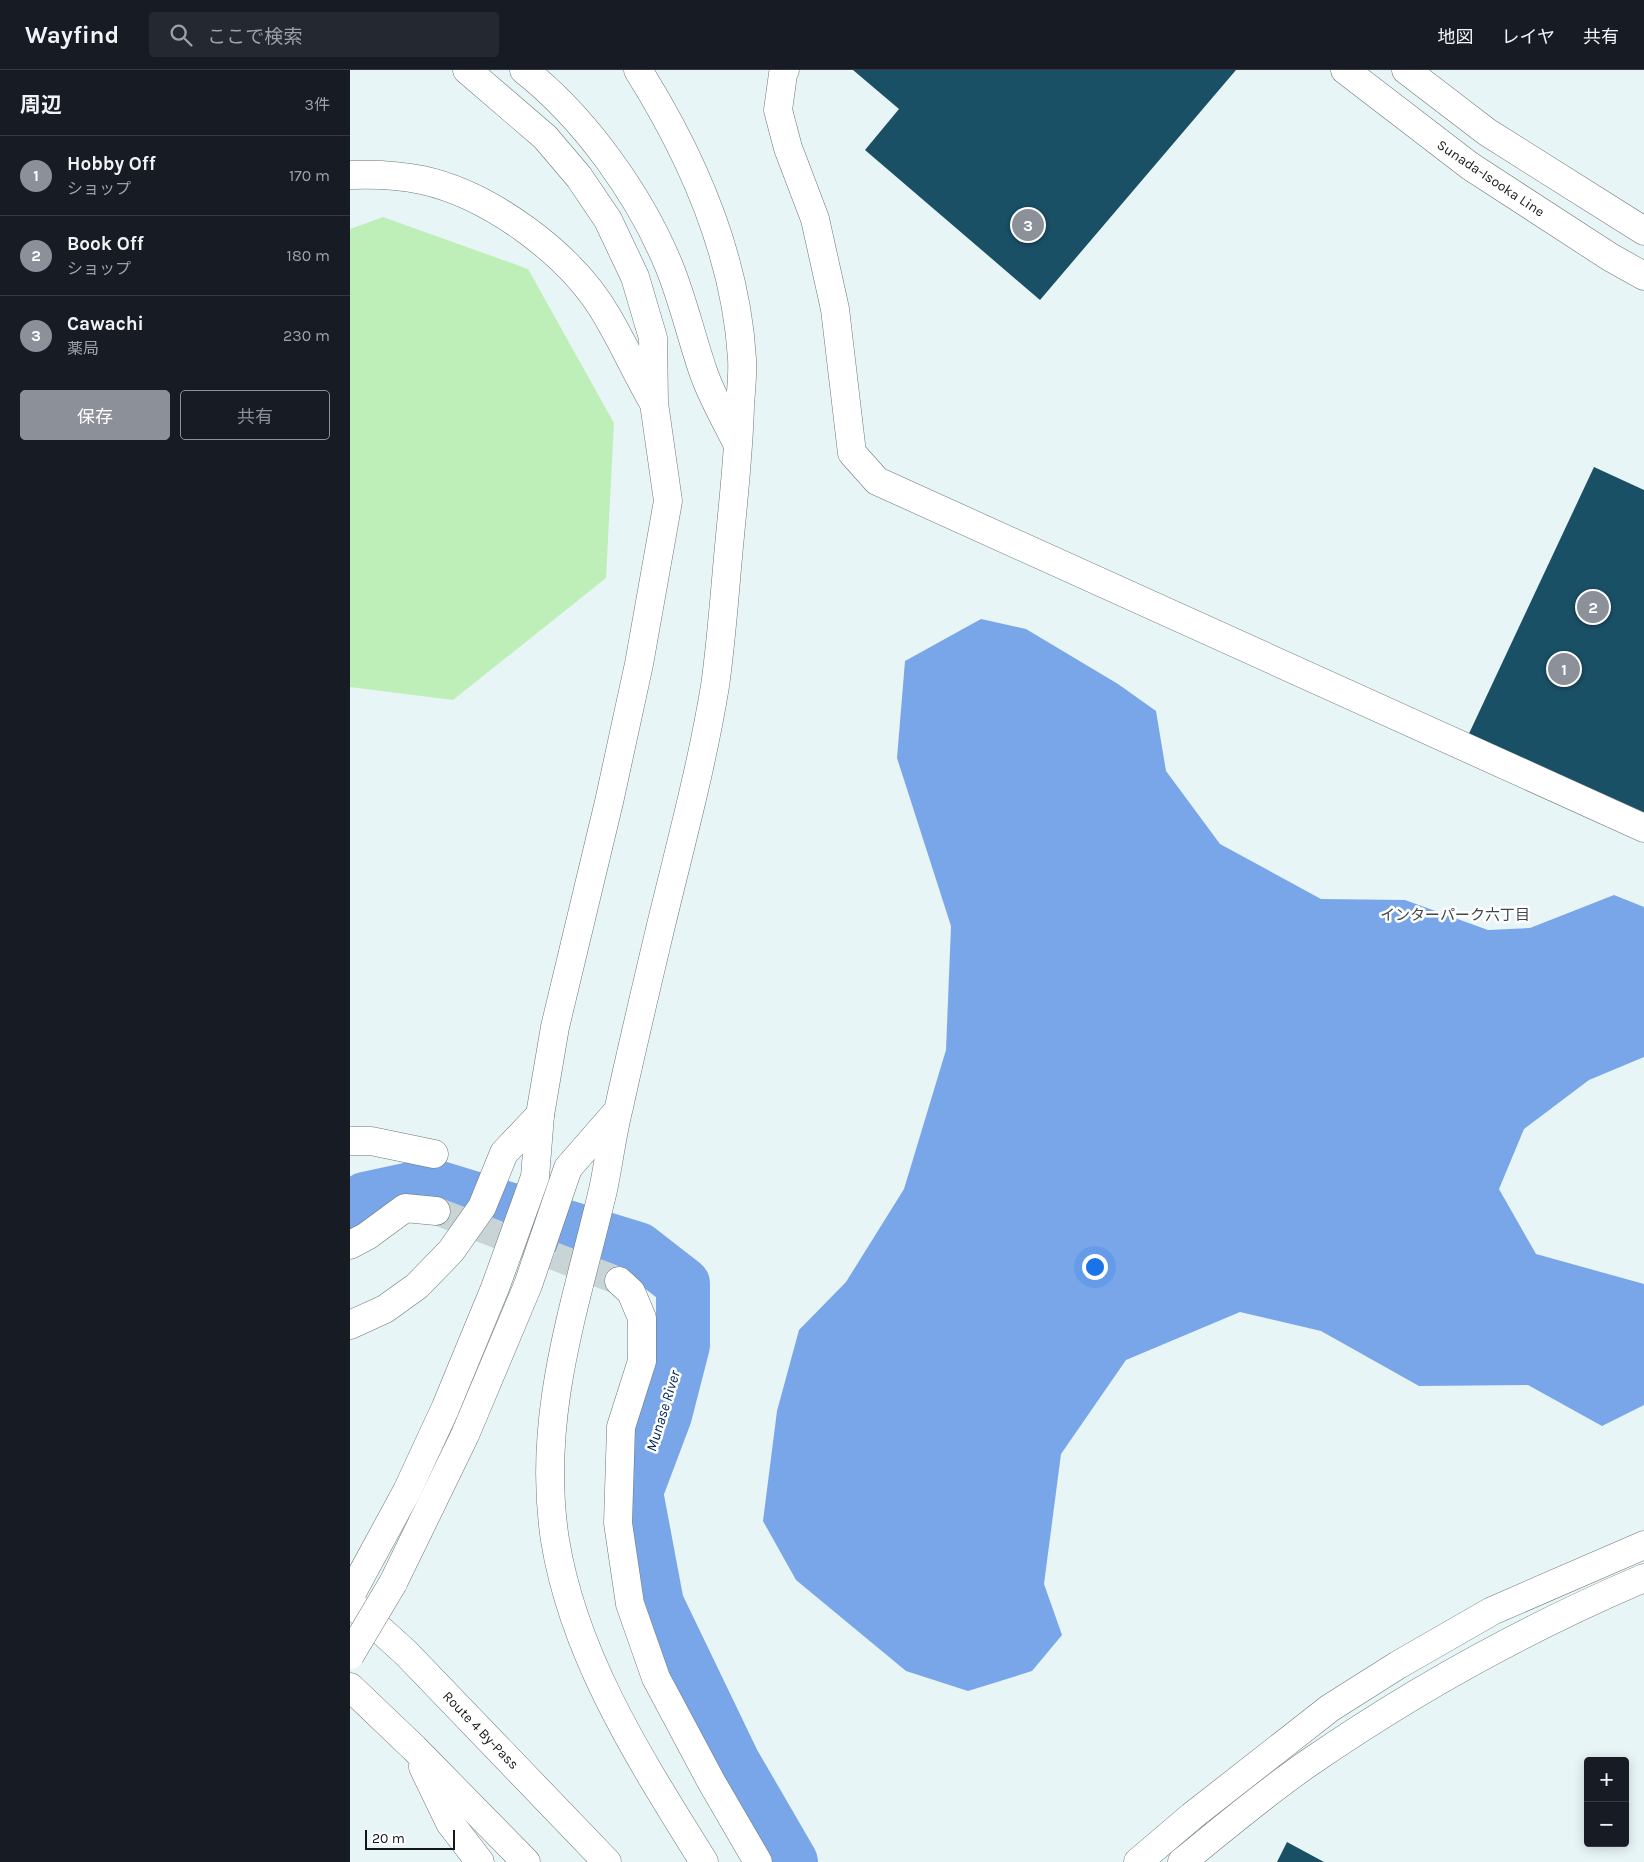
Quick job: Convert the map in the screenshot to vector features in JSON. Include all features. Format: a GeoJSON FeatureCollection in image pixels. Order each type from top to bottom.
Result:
{"type":"FeatureCollection","features":[{"type":"Feature","properties":{"kind":"main road"},"geometry":{"type":"LineString","coordinates":[[350,1596],[407,1491],[445,1409],[495,1288],[535,1177],[540,1115],[555,1027],[609,802],[639,664],[668,501],[654,403],[653,338],[634,277],[608,220],[579,177],[545,138],[467,70]]}},
{"type":"Feature","properties":{"kind":"main road"},"geometry":{"type":"LineString","coordinates":[[524,70],[541,83],[584,126],[645,217],[669,266],[703,373],[739,447]]}},
{"type":"Feature","properties":{"kind":"main road"},"geometry":{"type":"LineString","coordinates":[[638,70],[688,157],[713,224],[732,287],[742,360],[739,447],[715,685],[687,818],[617,1112],[603,1188],[571,1312],[558,1379],[550,1446],[550,1491],[556,1544],[570,1599],[590,1658],[617,1716],[704,1862]]}},
{"type":"Feature","properties":{"kind":"main road"},"geometry":{"type":"LineString","coordinates":[[785,70],[778,110],[788,148],[815,219],[835,309],[852,453],[876,481],[1644,828]]}},
{"type":"Feature","properties":{"kind":"main road","name":"Sunada-Isooka Line"},"geometry":{"type":"LineString","coordinates":[[1345,70],[1470,166],[1610,257],[1644,276]]}},
{"type":"Feature","properties":{"kind":"main road"},"geometry":{"type":"LineString","coordinates":[[1406,70],[1487,132],[1644,231]]}},
{"type":"Feature","properties":{"kind":"main road"},"geometry":{"type":"LineString","coordinates":[[350,175],[376,174],[422,180],[467,196],[512,220],[550,248],[607,315],[654,403]]}},
{"type":"Feature","properties":{"kind":"main road"},"geometry":{"type":"LineString","coordinates":[[350,1655],[393,1582],[461,1443],[528,1285],[568,1168],[617,1112]]}},
{"type":"Feature","properties":{"kind":"main road"},"geometry":{"type":"LineString","coordinates":[[350,1325],[385,1309],[417,1286],[451,1251],[482,1207],[504,1153],[540,1115]]}},
{"type":"Feature","properties":{"kind":"main road"},"geometry":{"type":"LineString","coordinates":[[350,1141],[371,1141],[434,1154]]}},
{"type":"Feature","properties":{"kind":"main road"},"geometry":{"type":"LineString","coordinates":[[350,1245],[367,1236],[405,1208],[436,1211]]}},
{"type":"Feature","properties":{"kind":"main road"},"geometry":{"type":"LineString","coordinates":[[619,1281],[631,1292],[642,1318],[642,1361],[621,1427],[618,1523],[630,1604],[656,1678],[712,1783],[758,1862]]}},
{"type":"Feature","properties":{"kind":"main road"},"geometry":{"type":"LineString","coordinates":[[1138,1862],[1192,1816],[1314,1720],[1391,1670],[1492,1611],[1644,1545]]}},
{"type":"Feature","properties":{"kind":"main road"},"geometry":{"type":"LineString","coordinates":[[1182,1862],[1239,1815],[1309,1762],[1380,1717],[1525,1634],[1644,1578]]}},
{"type":"Feature","properties":{"kind":"main road","name":"Route 4 By-Pass"},"geometry":{"type":"LineString","coordinates":[[350,1603],[406,1653],[607,1862]]}},
{"type":"Feature","properties":{"kind":"main road"},"geometry":{"type":"LineString","coordinates":[[350,1687],[414,1748],[526,1862]]}},
{"type":"Feature","properties":{"kind":"main road"},"geometry":{"type":"LineString","coordinates":[[414,1748],[450,1822],[480,1862]]}},
{"type":"Feature","properties":{"kind":"green space"},"geometry":{"type":"Polygon","coordinates":[[[383,217],[528,269],[614,423],[606,578],[453,700],[350,687],[350,229],[383,217]]]}},
{"type":"Feature","properties":{"kind":"water"},"geometry":{"type":"Polygon","coordinates":[[[981,619],[1026,629],[1118,684],[1156,711],[1166,771],[1220,844],[1321,899],[1405,900],[1488,930],[1530,928],[1614,895],[1644,907],[1644,1057],[1589,1080],[1524,1129],[1499,1189],[1536,1254],[1644,1284],[1644,1405],[1602,1426],[1528,1385],[1419,1386],[1321,1331],[1240,1312],[1126,1360],[1061,1454],[1044,1584],[1062,1635],[1032,1671],[968,1691],[906,1671],[796,1580],[763,1521],[777,1411],[799,1330],[846,1282],[904,1189],[946,1050],[951,926],[897,758],[905,661],[981,619]]]}},
{"type":"Feature","properties":{"kind":"building"},"geometry":{"type":"Polygon","coordinates":[[[853,70],[1236,70],[1040,300],[865,150],[899,109],[853,70]]]}},
{"type":"Feature","properties":{"kind":"building"},"geometry":{"type":"Polygon","coordinates":[[[1594,467],[1644,490],[1644,823],[1458,757],[1594,467]]]}},
{"type":"Feature","properties":{"kind":"building"},"geometry":{"type":"Polygon","coordinates":[[[1287,1842],[1324,1862],[1277,1862],[1287,1842]]]}},
{"type":"Feature","properties":{"kind":"waterway","name":"Munase River"},"geometry":{"type":"LineString","coordinates":[[350,1210],[365,1199],[430,1185],[638,1249],[683,1284],[683,1345],[665,1415],[636,1492],[657,1604],[733,1762],[791,1862]]}},
{"type":"Feature","properties":{"kind":"tunnel"},"geometry":{"type":"LineString","coordinates":[[436,1211],[619,1281]]}},
{"type":"Feature","properties":{"kind":"place","name":"Cawachi"},"geometry":{"type":"Point","coordinates":[1028,225]}},
{"type":"Feature","properties":{"kind":"place","name":"Book Off"},"geometry":{"type":"Point","coordinates":[1593,607]}},
{"type":"Feature","properties":{"kind":"place","name":"Hobby Off"},"geometry":{"type":"Point","coordinates":[1564,669]}},
{"type":"Feature","properties":{"kind":"district","name":"インターパーク六丁目"},"geometry":{"type":"Point","coordinates":[1455,915]}}]}
